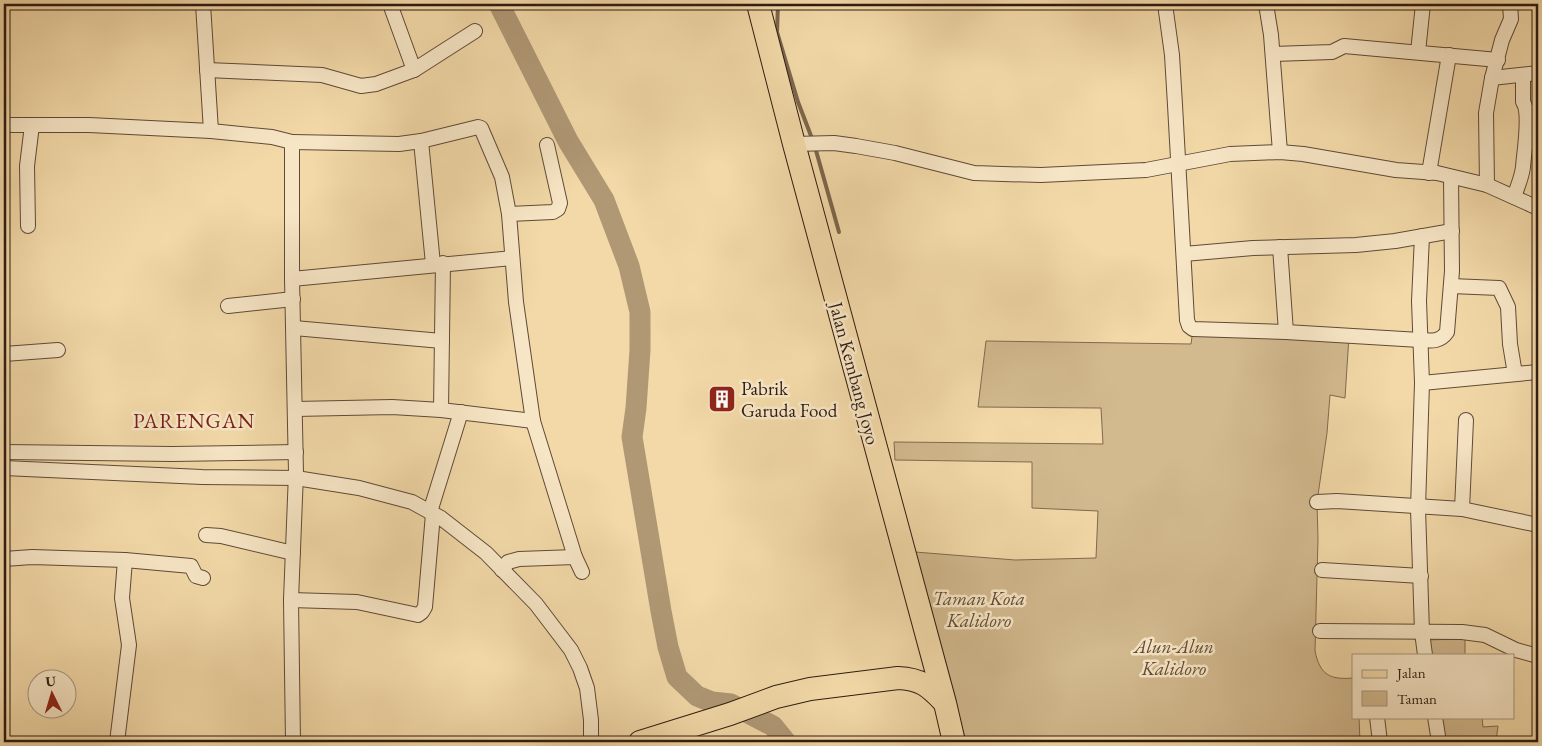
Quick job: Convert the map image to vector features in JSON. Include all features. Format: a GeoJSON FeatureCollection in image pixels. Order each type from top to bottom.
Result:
{"type":"FeatureCollection","features":[{"type":"Feature","properties":{"kind":"main road","name":"Jalan Kembang Joyo"},"geometry":{"type":"LineString","coordinates":[[758,4],[954,742]]}},
{"type":"Feature","properties":{"kind":"main road"},"geometry":{"type":"LineString","coordinates":[[898,678],[914,670],[921,663],[924,654],[925,634]]}},
{"type":"Feature","properties":{"kind":"main road"},"geometry":{"type":"LineString","coordinates":[[640,742],[674,737],[730,714],[776,698],[810,689],[898,678],[912,678],[925,684],[945,703]]}},
{"type":"Feature","properties":{"kind":"street"},"geometry":{"type":"LineString","coordinates":[[203,4],[211,131]]}},
{"type":"Feature","properties":{"kind":"street"},"geometry":{"type":"LineString","coordinates":[[390,4],[414,70]]}},
{"type":"Feature","properties":{"kind":"street"},"geometry":{"type":"LineString","coordinates":[[1166,4],[1172,54],[1189,326],[1193,330],[1286,332],[1434,341],[1443,338],[1447,332],[1451,286],[1451,176]]}},
{"type":"Feature","properties":{"kind":"street"},"geometry":{"type":"LineString","coordinates":[[1266,4],[1273,54],[1280,152]]}},
{"type":"Feature","properties":{"kind":"street"},"geometry":{"type":"LineString","coordinates":[[1418,52],[1424,4]]}},
{"type":"Feature","properties":{"kind":"street"},"geometry":{"type":"LineString","coordinates":[[1487,185],[1486,113],[1492,78],[1502,40],[1510,19],[1510,4]]}},
{"type":"Feature","properties":{"kind":"street"},"geometry":{"type":"LineString","coordinates":[[207,70],[322,75],[361,86],[376,84],[414,70],[475,31]]}},
{"type":"Feature","properties":{"kind":"street"},"geometry":{"type":"LineString","coordinates":[[1273,54],[1332,52],[1344,46],[1498,60]]}},
{"type":"Feature","properties":{"kind":"street"},"geometry":{"type":"LineString","coordinates":[[1430,173],[1449,56]]}},
{"type":"Feature","properties":{"kind":"street"},"geometry":{"type":"LineString","coordinates":[[1492,78],[1538,73]]}},
{"type":"Feature","properties":{"kind":"street"},"geometry":{"type":"LineString","coordinates":[[1514,197],[1523,167],[1526,125],[1525,105],[1523,102],[1523,75]]}},
{"type":"Feature","properties":{"kind":"street"},"geometry":{"type":"LineString","coordinates":[[4,125],[211,131],[272,137],[292,142],[399,144],[422,141],[450,132],[481,128],[502,176],[509,214],[516,302],[533,421],[575,557],[582,572]]}},
{"type":"Feature","properties":{"kind":"street"},"geometry":{"type":"LineString","coordinates":[[28,226],[27,166],[32,125]]}},
{"type":"Feature","properties":{"kind":"street"},"geometry":{"type":"LineString","coordinates":[[422,141],[438,264],[442,341],[441,410]]}},
{"type":"Feature","properties":{"kind":"street"},"geometry":{"type":"LineString","coordinates":[[292,142],[292,279],[294,300],[296,452],[291,600],[293,742]]}},
{"type":"Feature","properties":{"kind":"street"},"geometry":{"type":"LineString","coordinates":[[794,144],[834,143],[856,146],[895,153],[974,173],[1042,175],[1146,170],[1230,154],[1280,152],[1303,154],[1396,170],[1451,176],[1487,185],[1538,208]]}},
{"type":"Feature","properties":{"kind":"street"},"geometry":{"type":"LineString","coordinates":[[509,214],[553,212],[558,210],[560,203],[547,145]]}},
{"type":"Feature","properties":{"kind":"street"},"geometry":{"type":"LineString","coordinates":[[1184,254],[1280,247],[1356,245],[1395,241],[1452,231]]}},
{"type":"Feature","properties":{"kind":"street"},"geometry":{"type":"LineString","coordinates":[[1422,236],[1420,301],[1422,383],[1418,508],[1422,632],[1425,654]]}},
{"type":"Feature","properties":{"kind":"street"},"geometry":{"type":"LineString","coordinates":[[1280,247],[1286,332]]}},
{"type":"Feature","properties":{"kind":"street"},"geometry":{"type":"LineString","coordinates":[[292,279],[512,258]]}},
{"type":"Feature","properties":{"kind":"street"},"geometry":{"type":"LineString","coordinates":[[1451,286],[1499,288],[1502,292],[1508,307],[1510,344],[1515,374]]}},
{"type":"Feature","properties":{"kind":"street"},"geometry":{"type":"LineString","coordinates":[[228,306],[294,300]]}},
{"type":"Feature","properties":{"kind":"street"},"geometry":{"type":"LineString","coordinates":[[294,328],[442,341]]}},
{"type":"Feature","properties":{"kind":"street"},"geometry":{"type":"LineString","coordinates":[[4,354],[58,350]]}},
{"type":"Feature","properties":{"kind":"street"},"geometry":{"type":"LineString","coordinates":[[1422,383],[1538,372]]}},
{"type":"Feature","properties":{"kind":"street"},"geometry":{"type":"LineString","coordinates":[[295,409],[392,407],[441,410],[533,421]]}},
{"type":"Feature","properties":{"kind":"street"},"geometry":{"type":"LineString","coordinates":[[291,600],[357,602],[418,615],[422,612],[425,607],[432,513],[461,412]]}},
{"type":"Feature","properties":{"kind":"street"},"geometry":{"type":"LineString","coordinates":[[1462,509],[1466,420]]}},
{"type":"Feature","properties":{"kind":"street"},"geometry":{"type":"LineString","coordinates":[[4,452],[172,454],[296,452]]}},
{"type":"Feature","properties":{"kind":"street"},"geometry":{"type":"LineString","coordinates":[[4,468],[202,477],[296,478],[359,488],[412,502],[432,513],[486,553],[536,604],[571,650],[587,688],[591,720],[591,742]]}},
{"type":"Feature","properties":{"kind":"street"},"geometry":{"type":"LineString","coordinates":[[1317,502],[1462,509],[1538,525]]}},
{"type":"Feature","properties":{"kind":"street"},"geometry":{"type":"LineString","coordinates":[[206,535],[221,536],[293,553]]}},
{"type":"Feature","properties":{"kind":"street"},"geometry":{"type":"LineString","coordinates":[[4,559],[32,557],[125,560],[191,566],[196,576],[203,578]]}},
{"type":"Feature","properties":{"kind":"street"},"geometry":{"type":"LineString","coordinates":[[502,570],[508,562],[519,559],[575,557]]}},
{"type":"Feature","properties":{"kind":"street"},"geometry":{"type":"LineString","coordinates":[[117,742],[129,645],[122,598],[125,560]]}},
{"type":"Feature","properties":{"kind":"street"},"geometry":{"type":"LineString","coordinates":[[1322,570],[1421,576]]}},
{"type":"Feature","properties":{"kind":"street"},"geometry":{"type":"LineString","coordinates":[[1320,630],[1462,632],[1485,635],[1516,650],[1538,656]]}},
{"type":"Feature","properties":{"kind":"street"},"geometry":{"type":"LineString","coordinates":[[1377,718],[1380,742]]}},
{"type":"Feature","properties":{"kind":"street"},"geometry":{"type":"LineString","coordinates":[[1435,718],[1439,742]]}},
{"type":"Feature","properties":{"kind":"green space"},"geometry":{"type":"Polygon","coordinates":[[[1193,329],[1349,336],[1345,398],[1330,395],[1327,433],[1317,502],[1315,651],[1320,666],[1327,674],[1338,678],[1352,678],[1352,718],[1359,718],[1360,742],[966,742],[915,552],[1015,560],[1096,558],[1098,511],[1032,508],[1032,462],[895,460],[894,442],[1103,444],[1101,408],[978,407],[986,341],[1191,344],[1193,329]]]}},
{"type":"Feature","properties":{"kind":"green space"},"geometry":{"type":"Polygon","coordinates":[[[1465,639],[1465,654],[1425,654],[1423,640],[1465,639]]]}},
{"type":"Feature","properties":{"kind":"green space"},"geometry":{"type":"Polygon","coordinates":[[[1435,718],[1482,718],[1483,727],[1498,726],[1496,742],[1439,742],[1435,718]]]}},
{"type":"Feature","properties":{"kind":"waterway"},"geometry":{"type":"LineString","coordinates":[[499,4],[568,141],[604,200],[629,266],[640,312],[640,350],[632,437],[661,611],[668,647],[677,677],[697,696],[712,702],[731,704],[773,726],[786,742]]}},
{"type":"Feature","properties":{"kind":"waterway"},"geometry":{"type":"LineString","coordinates":[[778,4],[777,32],[798,102],[813,141]]}},
{"type":"Feature","properties":{"kind":"waterway"},"geometry":{"type":"LineString","coordinates":[[815,147],[839,232]]}},
{"type":"Feature","properties":{"kind":"place","name":"Pabrik Garuda Food"},"geometry":{"type":"Point","coordinates":[722,399]}},
{"type":"Feature","properties":{"kind":"district","name":"PARENGAN"},"geometry":{"type":"Point","coordinates":[194,421]}},
{"type":"Feature","properties":{"kind":"park label","name":"Taman Kota Kalidoro"},"geometry":{"type":"Point","coordinates":[979,609]}},
{"type":"Feature","properties":{"kind":"park label","name":"Alun-Alun Kalidoro"},"geometry":{"type":"Point","coordinates":[1174,657]}}]}
